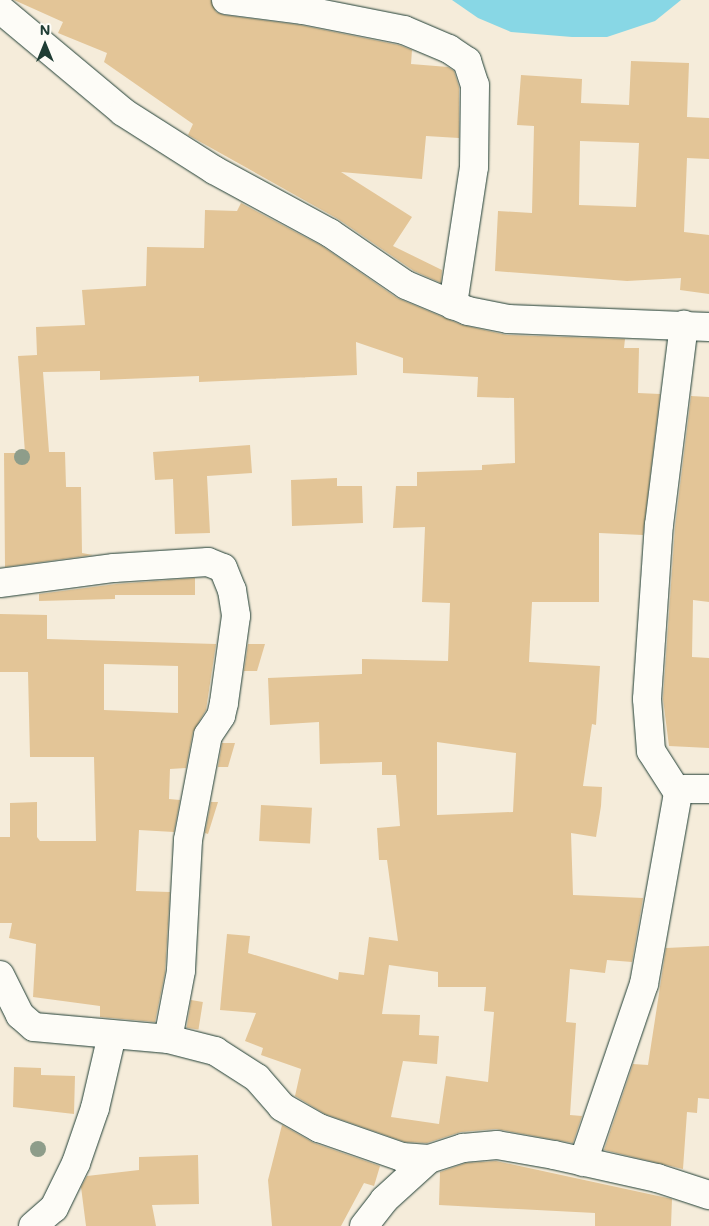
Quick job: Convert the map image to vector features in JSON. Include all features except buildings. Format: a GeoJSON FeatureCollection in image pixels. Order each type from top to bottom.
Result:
{"type":"FeatureCollection","features":[{"type":"Feature","properties":{"kind":"street"},"geometry":{"type":"LineString","coordinates":[[226,0],[303,10],[404,30],[449,49],[467,62],[475,86],[474,167],[453,305]]}},
{"type":"Feature","properties":{"kind":"street"},"geometry":{"type":"LineString","coordinates":[[0,9],[92,88],[173,146],[330,233],[406,285],[453,305],[508,319],[696,326],[659,525],[647,699],[651,751],[678,793],[662,898],[644,984],[583,1162]]}},
{"type":"Feature","properties":{"kind":"street"},"geometry":{"type":"LineString","coordinates":[[0,584],[114,568],[208,562],[223,568],[232,590],[236,616],[224,703],[221,716],[208,735],[201,762],[197,804],[185,858],[182,971],[168,1039]]}},
{"type":"Feature","properties":{"kind":"street"},"geometry":{"type":"LineString","coordinates":[[678,793],[685,789],[709,789]]}},
{"type":"Feature","properties":{"kind":"street"},"geometry":{"type":"LineString","coordinates":[[0,975],[20,1015],[34,1027],[168,1039],[215,1051],[258,1078],[282,1107],[319,1128],[402,1157],[429,1159],[463,1148],[496,1145],[657,1178],[709,1195]]}},
{"type":"Feature","properties":{"kind":"street"},"geometry":{"type":"LineString","coordinates":[[33,1226],[54,1208],[76,1163],[95,1108],[112,1035]]}},
{"type":"Feature","properties":{"kind":"street"},"geometry":{"type":"LineString","coordinates":[[364,1226],[384,1200],[429,1159]]}},
{"type":"Feature","properties":{"kind":"water"},"geometry":{"type":"Polygon","coordinates":[[[452,0],[681,0],[655,21],[607,37],[572,37],[511,32],[478,18],[452,0]]]}}]}
